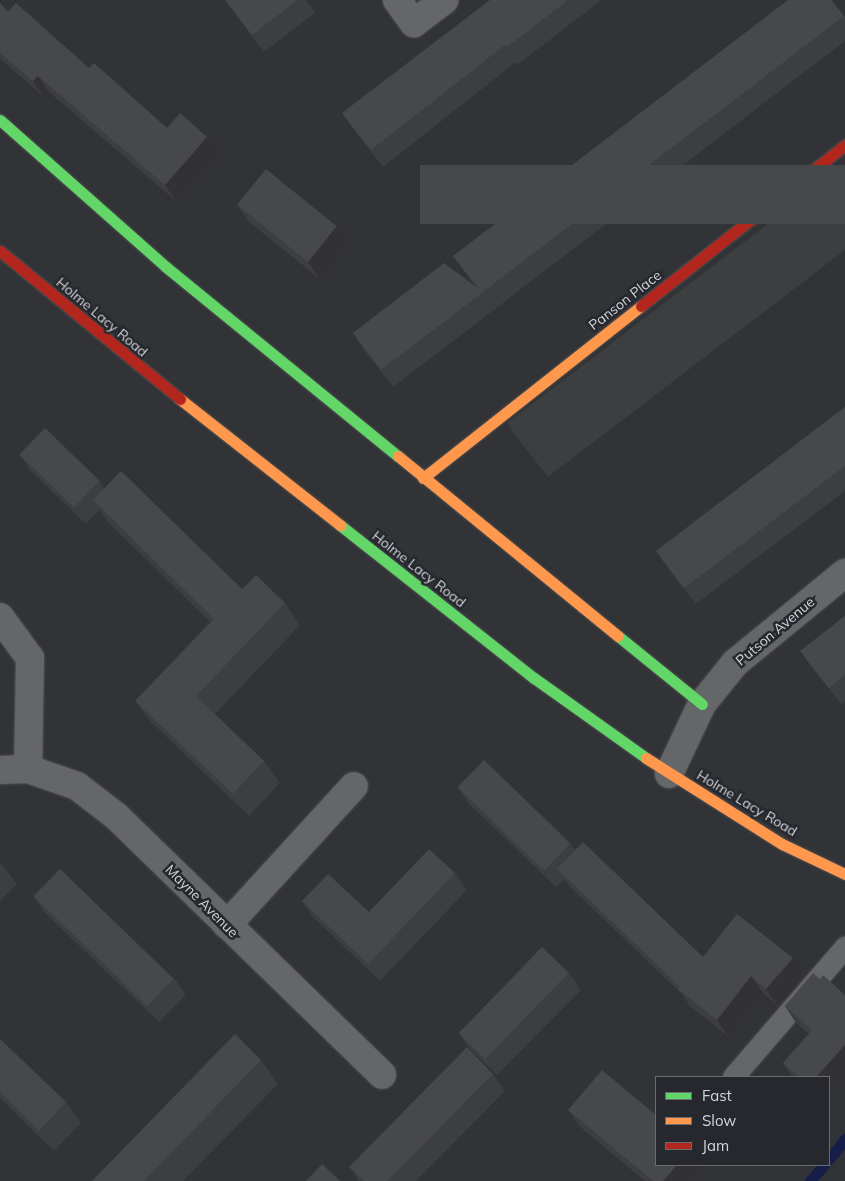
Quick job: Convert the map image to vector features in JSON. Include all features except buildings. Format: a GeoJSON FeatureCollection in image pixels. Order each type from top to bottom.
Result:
{"type":"FeatureCollection","features":[{"type":"Feature","properties":{"kind":"street"},"geometry":{"type":"LineString","coordinates":[[397,0],[414,22],[444,0]]}},
{"type":"Feature","properties":{"kind":"street"},"geometry":{"type":"LineString","coordinates":[[0,120],[166,267],[702,704]]}},
{"type":"Feature","properties":{"kind":"street","name":"Panson Place"},"geometry":{"type":"LineString","coordinates":[[423,478],[845,145]]}},
{"type":"Feature","properties":{"kind":"street","name":"Holme Lacy Road"},"geometry":{"type":"LineString","coordinates":[[0,251],[96,333],[534,678],[669,774],[782,844],[845,874]]}},
{"type":"Feature","properties":{"kind":"street","name":"Putson Avenue"},"geometry":{"type":"LineString","coordinates":[[669,774],[702,704],[735,663],[845,573]]}},
{"type":"Feature","properties":{"kind":"street"},"geometry":{"type":"LineString","coordinates":[[0,617],[30,658],[28,769]]}},
{"type":"Feature","properties":{"kind":"street","name":"Mayne Avenue"},"geometry":{"type":"LineString","coordinates":[[0,770],[28,769],[77,786],[116,816],[382,1075]]}},
{"type":"Feature","properties":{"kind":"street"},"geometry":{"type":"LineString","coordinates":[[226,925],[354,786]]}},
{"type":"Feature","properties":{"kind":"lane"},"geometry":{"type":"LineString","coordinates":[[734,1076],[845,947]]}},
{"type":"Feature","properties":{"kind":"waterway"},"geometry":{"type":"LineString","coordinates":[[830,1158],[845,1139]]}},
{"type":"Feature","properties":{"kind":"waterway"},"geometry":{"type":"LineString","coordinates":[[810,1181],[823,1166]]}},
{"type":"Feature","properties":{"kind":"traffic: fast"},"geometry":{"type":"LineString","coordinates":[[0,120],[166,267],[398,456]]}},
{"type":"Feature","properties":{"kind":"traffic: fast"},"geometry":{"type":"LineString","coordinates":[[340,525],[534,678],[646,758]]}},
{"type":"Feature","properties":{"kind":"traffic: fast"},"geometry":{"type":"LineString","coordinates":[[618,636],[702,704]]}},
{"type":"Feature","properties":{"kind":"traffic: slow"},"geometry":{"type":"LineString","coordinates":[[423,478],[641,306]]}},
{"type":"Feature","properties":{"kind":"traffic: slow"},"geometry":{"type":"LineString","coordinates":[[180,399],[340,525]]}},
{"type":"Feature","properties":{"kind":"traffic: slow"},"geometry":{"type":"LineString","coordinates":[[398,456],[618,636]]}},
{"type":"Feature","properties":{"kind":"traffic: slow"},"geometry":{"type":"LineString","coordinates":[[646,758],[782,844],[845,874]]}},
{"type":"Feature","properties":{"kind":"traffic: jam"},"geometry":{"type":"LineString","coordinates":[[641,306],[845,145]]}},
{"type":"Feature","properties":{"kind":"traffic: jam"},"geometry":{"type":"LineString","coordinates":[[0,251],[180,399]]}}]}
